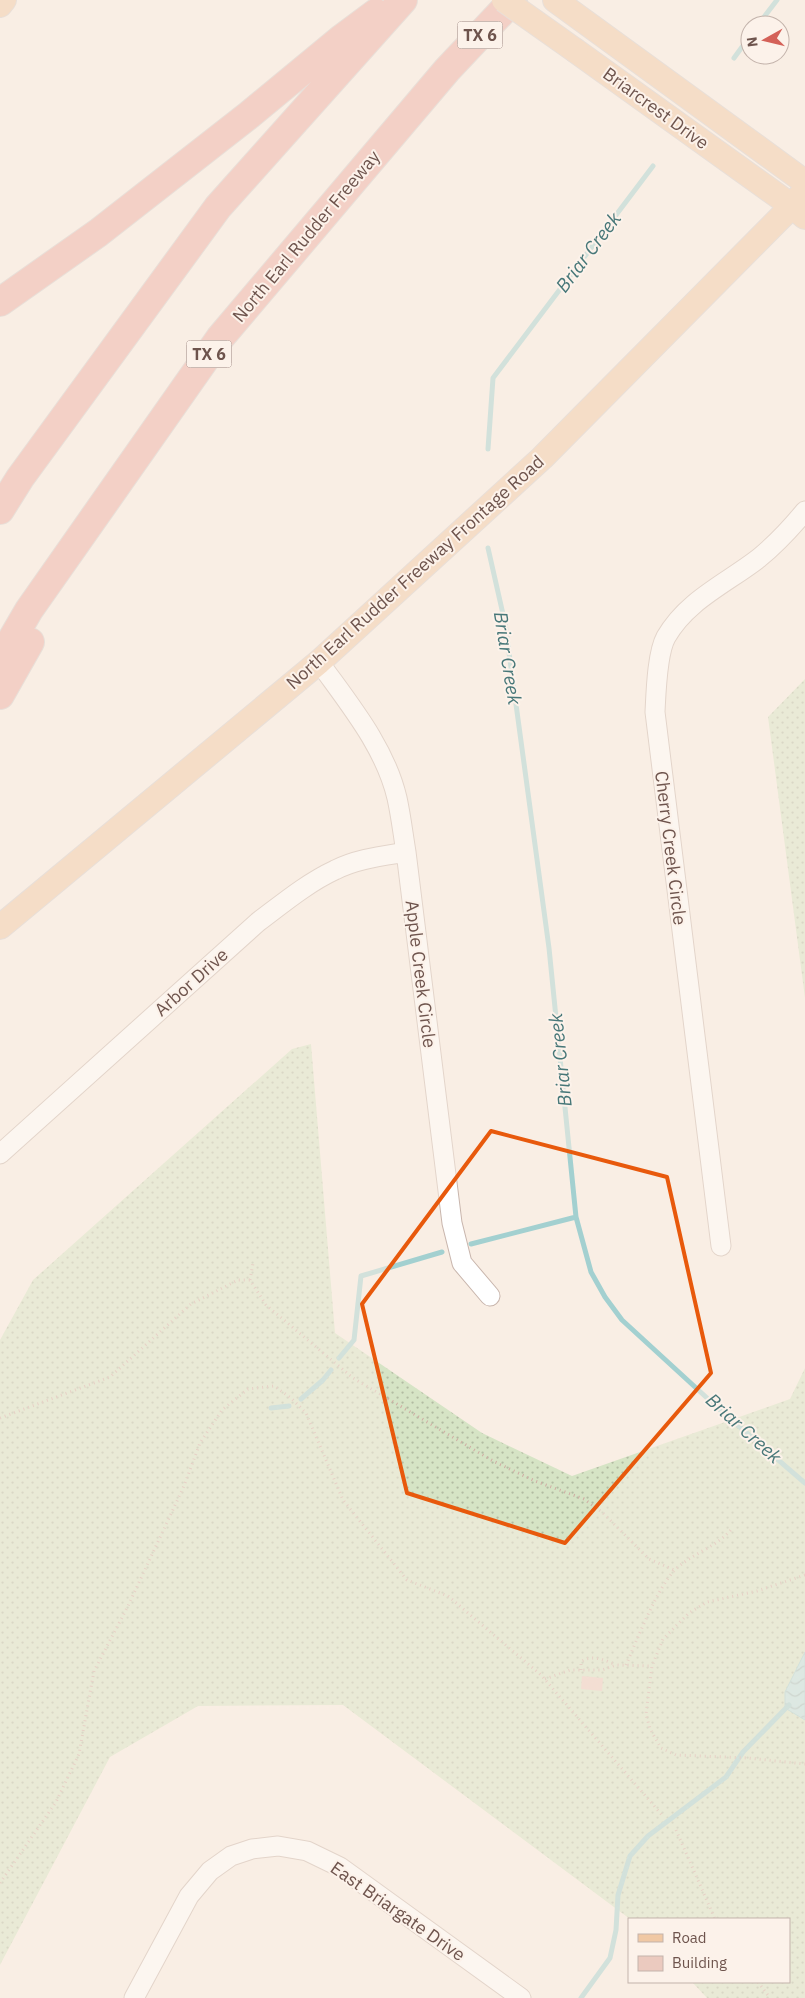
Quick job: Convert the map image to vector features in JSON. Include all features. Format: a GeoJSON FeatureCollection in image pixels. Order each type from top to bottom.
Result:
{"type":"FeatureCollection","features":[{"type":"Feature","properties":{"kind":"highway"},"geometry":{"type":"LineString","coordinates":[[0,302],[98,233],[249,115],[341,39],[393,0]]}},
{"type":"Feature","properties":{"kind":"highway"},"geometry":{"type":"LineString","coordinates":[[0,510],[20,478],[218,208],[403,0]]}},
{"type":"Feature","properties":{"kind":"highway","name":"North Earl Rudder Freeway"},"geometry":{"type":"LineString","coordinates":[[0,660],[29,610],[220,338],[447,70],[512,0]]}},
{"type":"Feature","properties":{"kind":"highway"},"geometry":{"type":"LineString","coordinates":[[0,695],[119,482]]}},
{"type":"Feature","properties":{"kind":"main road"},"geometry":{"type":"LineString","coordinates":[[0,5],[4,0]]}},
{"type":"Feature","properties":{"kind":"main road","name":"Briarcrest Drive"},"geometry":{"type":"LineString","coordinates":[[504,0],[801,204]]}},
{"type":"Feature","properties":{"kind":"main road","name":"Briarcrest Drive"},"geometry":{"type":"LineString","coordinates":[[556,0],[805,182]]}},
{"type":"Feature","properties":{"kind":"main road","name":"North Earl Rudder Freeway Frontage Road"},"geometry":{"type":"LineString","coordinates":[[0,927],[319,662],[542,458],[801,204]]}},
{"type":"Feature","properties":{"kind":"street","name":"Cherry Creek Circle"},"geometry":{"type":"LineString","coordinates":[[721,1246],[655,712],[658,670],[665,637],[684,615],[704,595],[759,558],[785,534],[805,511]]}},
{"type":"Feature","properties":{"kind":"street","name":"Apple Creek Circle"},"geometry":{"type":"LineString","coordinates":[[319,662],[358,716],[382,757],[397,798],[406,852],[452,1223],[462,1263],[490,1296]]}},
{"type":"Feature","properties":{"kind":"street","name":"Arbor Drive"},"geometry":{"type":"LineString","coordinates":[[0,1154],[258,922],[301,890],[335,869],[369,858],[406,852]]}},
{"type":"Feature","properties":{"kind":"street","name":"East Briargate Drive"},"geometry":{"type":"LineString","coordinates":[[134,1998],[189,1896],[210,1871],[231,1856],[252,1849],[278,1846],[307,1851],[340,1867],[521,1998]]}},
{"type":"Feature","properties":{"kind":"path"},"geometry":{"type":"LineString","coordinates":[[253,1263],[250,1280],[266,1305],[352,1378],[494,1461],[535,1481],[584,1499],[603,1513],[649,1559],[674,1570]]}},
{"type":"Feature","properties":{"kind":"path"},"geometry":{"type":"LineString","coordinates":[[0,1418],[110,1377],[191,1304],[238,1280],[250,1280]]}},
{"type":"Feature","properties":{"kind":"path"},"geometry":{"type":"LineString","coordinates":[[0,1883],[56,1802],[79,1754],[94,1671],[136,1589],[184,1486],[200,1443],[222,1410],[248,1389],[274,1386],[291,1398],[306,1413],[343,1500],[407,1580],[448,1596],[545,1679],[662,1815]]}},
{"type":"Feature","properties":{"kind":"path"},"geometry":{"type":"LineString","coordinates":[[626,1665],[657,1597],[674,1570],[700,1550],[727,1536],[733,1528]]}},
{"type":"Feature","properties":{"kind":"path"},"geometry":{"type":"LineString","coordinates":[[805,1575],[757,1591],[707,1602],[695,1609],[663,1639],[652,1666],[646,1714],[650,1730],[661,1748],[676,1755],[748,1758],[805,1764]]}},
{"type":"Feature","properties":{"kind":"path"},"geometry":{"type":"LineString","coordinates":[[581,1670],[581,1662],[587,1658],[605,1660],[616,1665]]}},
{"type":"Feature","properties":{"kind":"path"},"geometry":{"type":"LineString","coordinates":[[545,1679],[570,1670],[602,1670],[616,1665],[652,1666]]}},
{"type":"Feature","properties":{"kind":"path"},"geometry":{"type":"LineString","coordinates":[[676,1830],[715,1918]]}},
{"type":"Feature","properties":{"kind":"path"},"geometry":{"type":"LineString","coordinates":[[759,1983],[770,1998]]}},
{"type":"Feature","properties":{"kind":"highlighted area"},"geometry":{"type":"Polygon","coordinates":[[[491,1131],[667,1177],[711,1373],[565,1543],[407,1493],[362,1304],[491,1131]]]}},
{"type":"Feature","properties":{"kind":"green space"},"geometry":{"type":"Polygon","coordinates":[[[805,679],[805,998],[768,717],[805,679]]]}},
{"type":"Feature","properties":{"kind":"green space"},"geometry":{"type":"Polygon","coordinates":[[[311,1044],[335,1333],[482,1433],[572,1476],[790,1399],[805,1368],[805,1998],[707,1998],[693,1983],[790,1983],[790,1918],[629,1918],[343,1705],[198,1706],[110,1757],[0,1965],[0,1340],[33,1280],[292,1049],[311,1044]]]}},
{"type":"Feature","properties":{"kind":"water"},"geometry":{"type":"Polygon","coordinates":[[[805,1652],[805,1720],[785,1708],[785,1692],[805,1652]]]}},
{"type":"Feature","properties":{"kind":"building"},"geometry":{"type":"Polygon","coordinates":[[[582,1676],[603,1678],[602,1691],[581,1689],[582,1676]]]}},
{"type":"Feature","properties":{"kind":"waterway","name":"Briar Creek"},"geometry":{"type":"LineString","coordinates":[[766,15],[777,0]]}},
{"type":"Feature","properties":{"kind":"waterway","name":"Briar Creek"},"geometry":{"type":"LineString","coordinates":[[734,58],[740,50]]}},
{"type":"Feature","properties":{"kind":"waterway","name":"Briar Creek"},"geometry":{"type":"LineString","coordinates":[[488,449],[493,378],[653,166]]}},
{"type":"Feature","properties":{"kind":"waterway","name":"Briar Creek"},"geometry":{"type":"LineString","coordinates":[[488,548],[505,623],[549,948],[576,1217],[591,1272],[605,1297],[622,1320],[719,1409],[805,1483]]}},
{"type":"Feature","properties":{"kind":"waterway"},"geometry":{"type":"LineString","coordinates":[[471,1244],[576,1217]]}},
{"type":"Feature","properties":{"kind":"waterway"},"geometry":{"type":"LineString","coordinates":[[339,1358],[354,1340],[361,1276],[442,1252]]}},
{"type":"Feature","properties":{"kind":"waterway"},"geometry":{"type":"LineString","coordinates":[[301,1399],[323,1380],[331,1370]]}},
{"type":"Feature","properties":{"kind":"waterway"},"geometry":{"type":"LineString","coordinates":[[271,1408],[289,1406]]}},
{"type":"Feature","properties":{"kind":"waterway"},"geometry":{"type":"LineString","coordinates":[[581,1998],[610,1958],[616,1930],[618,1895],[630,1856],[648,1836],[726,1777],[743,1752],[789,1705]]}}]}
